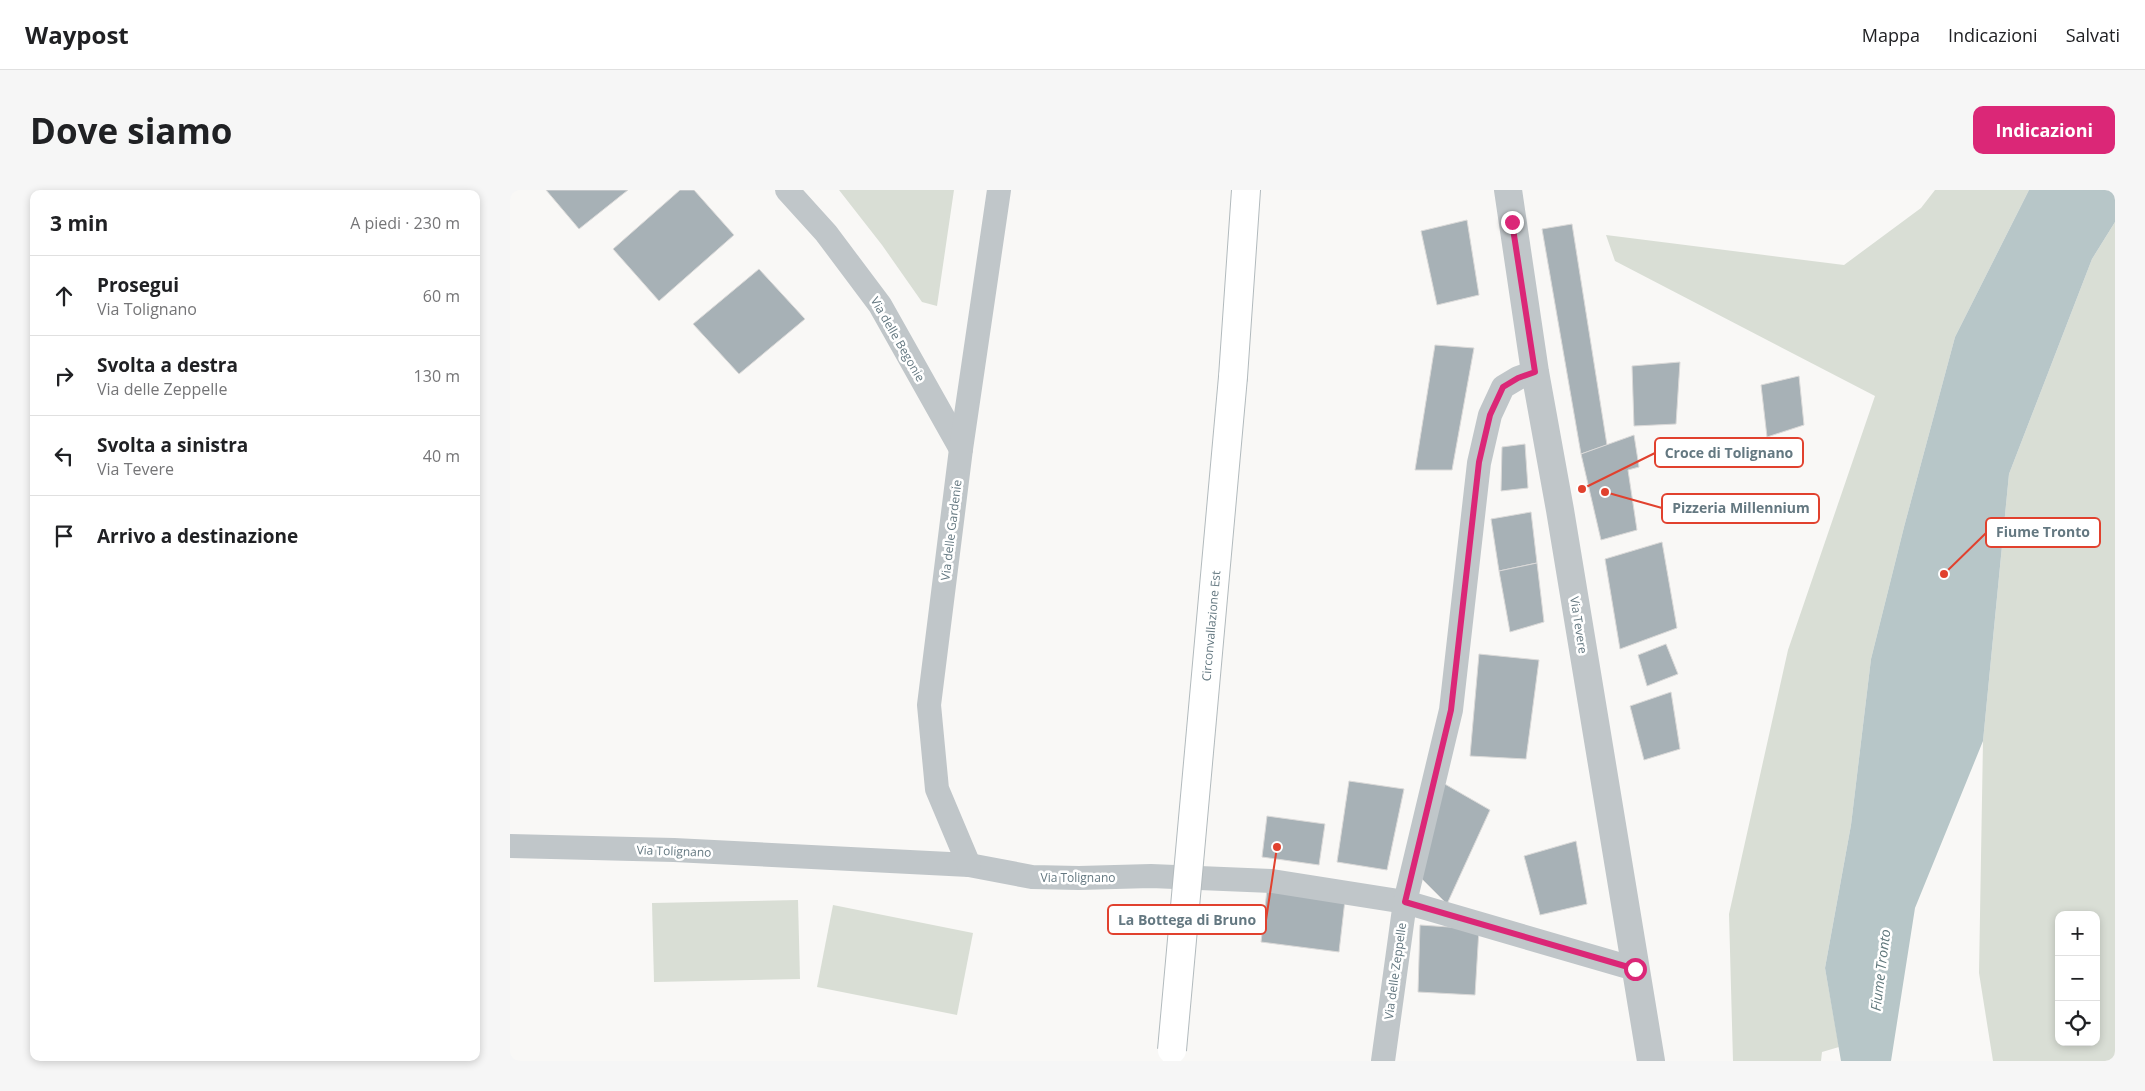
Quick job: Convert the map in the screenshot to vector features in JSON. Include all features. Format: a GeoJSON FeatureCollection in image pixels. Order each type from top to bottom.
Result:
{"type":"FeatureCollection","features":[{"type":"Feature","properties":{"kind":"main road","name":"Circonvallazione Est"},"geometry":{"type":"LineString","coordinates":[[1171,1055],[1233,377],[1246,190]]}},
{"type":"Feature","properties":{"kind":"street","name":"Via delle Begonie"},"geometry":{"type":"LineString","coordinates":[[787,190],[826,233],[880,305],[961,449]]}},
{"type":"Feature","properties":{"kind":"street","name":"Via delle Gardenie"},"geometry":{"type":"LineString","coordinates":[[969,865],[937,789],[929,706],[961,449],[999,190]]}},
{"type":"Feature","properties":{"kind":"street","name":"Via Tevere"},"geometry":{"type":"LineString","coordinates":[[1508,190],[1535,372],[1560,510],[1651,1061]]}},
{"type":"Feature","properties":{"kind":"street","name":"Via delle Zeppelle"},"geometry":{"type":"LineString","coordinates":[[1382,1061],[1405,902],[1451,710],[1479,462],[1490,415],[1503,387],[1518,378],[1535,372]]}},
{"type":"Feature","properties":{"kind":"street","name":"Via Tolignano"},"geometry":{"type":"LineString","coordinates":[[510,846],[674,850],[969,865],[1032,877],[1151,876],[1272,881],[1405,902],[1635,969]]}},
{"type":"Feature","properties":{"kind":"shaded area"},"geometry":{"type":"Polygon","coordinates":[[[839,190],[954,190],[937,306],[922,302],[882,245],[839,190]]]}},
{"type":"Feature","properties":{"kind":"shaded area"},"geometry":{"type":"Polygon","coordinates":[[[1935,190],[2029,190],[1955,337],[1871,659],[1851,825],[1825,968],[1839,1047],[1822,1052],[1821,1061],[1733,1061],[1729,914],[1788,650],[1875,396],[1615,261],[1606,235],[1844,265],[1921,208],[1935,190]]]}},
{"type":"Feature","properties":{"kind":"shaded area"},"geometry":{"type":"Polygon","coordinates":[[[2115,222],[2115,1061],[1993,1061],[1979,973],[1983,741],[2009,474],[2092,259],[2115,222]]]}},
{"type":"Feature","properties":{"kind":"shaded area"},"geometry":{"type":"Polygon","coordinates":[[[798,900],[800,979],[654,982],[652,903],[798,900]]]}},
{"type":"Feature","properties":{"kind":"shaded area"},"geometry":{"type":"Polygon","coordinates":[[[833,905],[973,933],[957,1015],[817,987],[833,905]]]}},
{"type":"Feature","properties":{"kind":"water"},"geometry":{"type":"Polygon","coordinates":[[[2029,190],[2115,190],[2115,222],[2092,259],[2009,474],[1983,741],[1915,908],[1891,1061],[1841,1061],[1825,968],[1851,825],[1871,659],[1955,337],[2029,190]]]}},
{"type":"Feature","properties":{"kind":"building"},"geometry":{"type":"Polygon","coordinates":[[[546,190],[628,190],[579,229],[546,190]]]}},
{"type":"Feature","properties":{"kind":"building"},"geometry":{"type":"Polygon","coordinates":[[[680,190],[694,190],[734,235],[659,301],[613,249],[680,190]]]}},
{"type":"Feature","properties":{"kind":"building"},"geometry":{"type":"Polygon","coordinates":[[[1467,220],[1479,295],[1437,305],[1421,231],[1467,220]]]}},
{"type":"Feature","properties":{"kind":"building"},"geometry":{"type":"Polygon","coordinates":[[[1572,224],[1607,445],[1581,454],[1542,229],[1572,224]]]}},
{"type":"Feature","properties":{"kind":"building"},"geometry":{"type":"Polygon","coordinates":[[[759,269],[805,319],[739,374],[693,324],[759,269]]]}},
{"type":"Feature","properties":{"kind":"building"},"geometry":{"type":"Polygon","coordinates":[[[1435,345],[1474,348],[1452,470],[1415,470],[1435,345]]]}},
{"type":"Feature","properties":{"kind":"building"},"geometry":{"type":"Polygon","coordinates":[[[1680,362],[1676,424],[1634,426],[1632,366],[1680,362]]]}},
{"type":"Feature","properties":{"kind":"building"},"geometry":{"type":"Polygon","coordinates":[[[1799,376],[1804,425],[1767,437],[1761,385],[1799,376]]]}},
{"type":"Feature","properties":{"kind":"building"},"geometry":{"type":"Polygon","coordinates":[[[1634,435],[1639,467],[1628,470],[1637,530],[1601,540],[1581,454],[1634,435]]]}},
{"type":"Feature","properties":{"kind":"building"},"geometry":{"type":"Polygon","coordinates":[[[1525,444],[1528,488],[1501,491],[1502,447],[1525,444]]]}},
{"type":"Feature","properties":{"kind":"building"},"geometry":{"type":"Polygon","coordinates":[[[1531,512],[1537,563],[1499,571],[1491,519],[1531,512]]]}},
{"type":"Feature","properties":{"kind":"building"},"geometry":{"type":"Polygon","coordinates":[[[1662,542],[1677,628],[1620,649],[1605,559],[1662,542]]]}},
{"type":"Feature","properties":{"kind":"building"},"geometry":{"type":"Polygon","coordinates":[[[1537,563],[1544,622],[1510,632],[1499,571],[1537,563]]]}},
{"type":"Feature","properties":{"kind":"building"},"geometry":{"type":"Polygon","coordinates":[[[1666,644],[1678,674],[1647,686],[1638,655],[1666,644]]]}},
{"type":"Feature","properties":{"kind":"building"},"geometry":{"type":"Polygon","coordinates":[[[1479,654],[1539,660],[1526,759],[1470,756],[1479,654]]]}},
{"type":"Feature","properties":{"kind":"building"},"geometry":{"type":"Polygon","coordinates":[[[1671,692],[1680,749],[1644,760],[1630,706],[1671,692]]]}},
{"type":"Feature","properties":{"kind":"building"},"geometry":{"type":"Polygon","coordinates":[[[1349,781],[1404,789],[1387,870],[1337,862],[1349,781]]]}},
{"type":"Feature","properties":{"kind":"building"},"geometry":{"type":"Polygon","coordinates":[[[1443,783],[1490,810],[1447,904],[1420,877],[1443,783]]]}},
{"type":"Feature","properties":{"kind":"building"},"geometry":{"type":"Polygon","coordinates":[[[1267,816],[1325,824],[1319,865],[1262,857],[1267,816]]]}},
{"type":"Feature","properties":{"kind":"building"},"geometry":{"type":"Polygon","coordinates":[[[1576,841],[1587,904],[1540,915],[1524,856],[1576,841]]]}},
{"type":"Feature","properties":{"kind":"building"},"geometry":{"type":"Polygon","coordinates":[[[1267,890],[1345,900],[1339,952],[1261,942],[1267,890]]]}},
{"type":"Feature","properties":{"kind":"building"},"geometry":{"type":"Polygon","coordinates":[[[1420,925],[1479,929],[1475,995],[1418,992],[1420,925]]]}},
{"type":"Feature","properties":{"kind":"place","name":"Croce di Tolignano"},"geometry":{"type":"Point","coordinates":[1582,489]}},
{"type":"Feature","properties":{"kind":"place","name":"Pizzeria Millennium"},"geometry":{"type":"Point","coordinates":[1605,492]}},
{"type":"Feature","properties":{"kind":"place","name":"Fiume Tronto"},"geometry":{"type":"Point","coordinates":[1944,574]}},
{"type":"Feature","properties":{"kind":"place","name":"La Bottega di Bruno"},"geometry":{"type":"Point","coordinates":[1277,847]}},
{"type":"Feature","properties":{"kind":"route"},"geometry":{"type":"LineString","coordinates":[[1512,222],[1535,372],[1518,378],[1503,387],[1490,415],[1479,462],[1451,710],[1405,902],[1635,969]]}}]}
